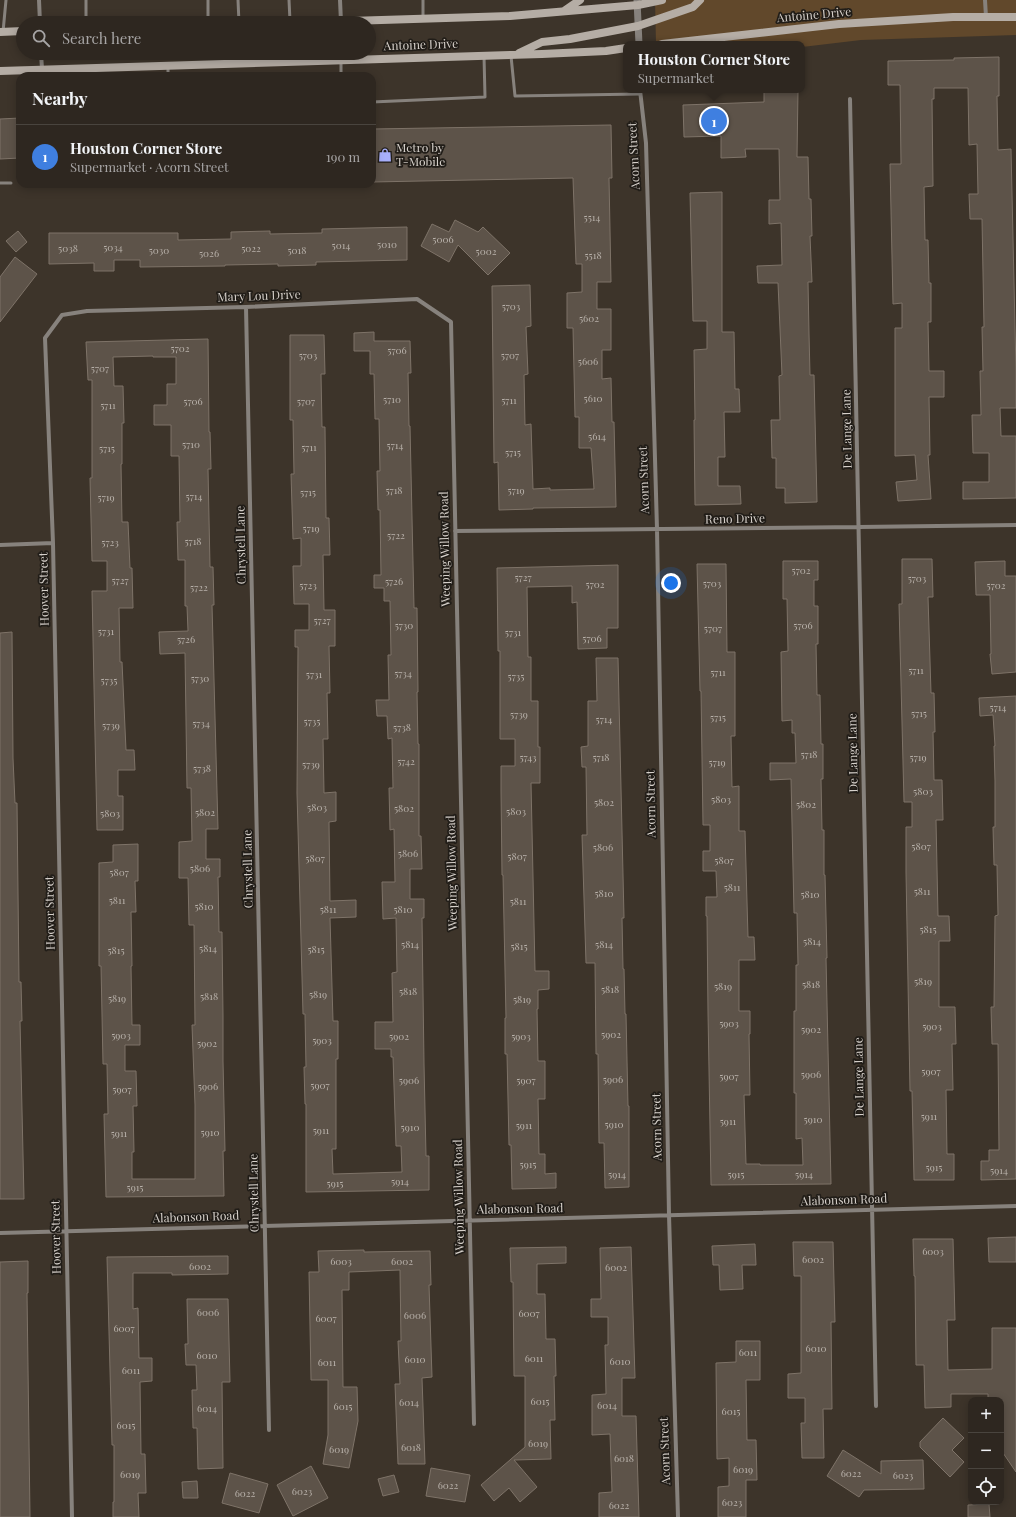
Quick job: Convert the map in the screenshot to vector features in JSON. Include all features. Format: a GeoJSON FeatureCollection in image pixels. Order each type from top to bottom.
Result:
{"type":"FeatureCollection","features":[{"type":"Feature","properties":{"kind":"main road"},"geometry":{"type":"LineString","coordinates":[[562,12],[580,0]]}},
{"type":"Feature","properties":{"kind":"main road"},"geometry":{"type":"LineString","coordinates":[[376,21],[510,16],[562,12],[662,0]]}},
{"type":"Feature","properties":{"kind":"main road"},"geometry":{"type":"LineString","coordinates":[[514,55],[542,42],[570,39],[638,26],[693,7],[700,0]]}},
{"type":"Feature","properties":{"kind":"main road","name":"Antoine Drive"},"geometry":{"type":"LineString","coordinates":[[689,41],[839,24],[953,18],[1016,17]]}},
{"type":"Feature","properties":{"kind":"main road"},"geometry":{"type":"LineString","coordinates":[[2,32],[16,31]]}},
{"type":"Feature","properties":{"kind":"main road","name":"Antoine Drive"},"geometry":{"type":"LineString","coordinates":[[376,56],[484,56],[606,51],[623,48]]}},
{"type":"Feature","properties":{"kind":"main road","name":"Antoine Drive"},"geometry":{"type":"LineString","coordinates":[[0,71],[168,66],[272,60]]}},
{"type":"Feature","properties":{"kind":"street"},"geometry":{"type":"LineString","coordinates":[[39,0],[40,16]]}},
{"type":"Feature","properties":{"kind":"street"},"geometry":{"type":"LineString","coordinates":[[340,0],[341,16]]}},
{"type":"Feature","properties":{"kind":"street"},"geometry":{"type":"LineString","coordinates":[[985,0],[986,17]]}},
{"type":"Feature","properties":{"kind":"street"},"geometry":{"type":"LineString","coordinates":[[638,3],[639,41]]}},
{"type":"Feature","properties":{"kind":"street"},"geometry":{"type":"LineString","coordinates":[[41,60],[42,70]]}},
{"type":"Feature","properties":{"kind":"street","name":"Acorn Street"},"geometry":{"type":"LineString","coordinates":[[640,93],[646,143],[657,529],[669,1215],[678,1517]]}},
{"type":"Feature","properties":{"kind":"street","name":"De Lange Lane"},"geometry":{"type":"LineString","coordinates":[[850,99],[876,1406]]}},
{"type":"Feature","properties":{"kind":"street","name":"Mary Lou Drive"},"geometry":{"type":"LineString","coordinates":[[62,314],[87,311],[246,307],[417,299],[450,322]]}},
{"type":"Feature","properties":{"kind":"street","name":"Chrystell Lane"},"geometry":{"type":"LineString","coordinates":[[246,307],[269,1430]]}},
{"type":"Feature","properties":{"kind":"street","name":"Hoover Street"},"geometry":{"type":"LineString","coordinates":[[62,314],[46,338],[53,543],[72,1517]]}},
{"type":"Feature","properties":{"kind":"street","name":"Weeping Willow Road"},"geometry":{"type":"LineString","coordinates":[[450,322],[474,1424]]}},
{"type":"Feature","properties":{"kind":"street","name":"Reno Drive"},"geometry":{"type":"LineString","coordinates":[[455,531],[1016,525]]}},
{"type":"Feature","properties":{"kind":"street"},"geometry":{"type":"LineString","coordinates":[[0,545],[53,543]]}},
{"type":"Feature","properties":{"kind":"street","name":"Alabonson Road"},"geometry":{"type":"LineString","coordinates":[[0,1233],[1016,1206]]}},
{"type":"Feature","properties":{"kind":"lane"},"geometry":{"type":"LineString","coordinates":[[2,32],[6,0]]}},
{"type":"Feature","properties":{"kind":"lane"},"geometry":{"type":"LineString","coordinates":[[86,0],[86,16]]}},
{"type":"Feature","properties":{"kind":"lane"},"geometry":{"type":"LineString","coordinates":[[208,0],[208,16]]}},
{"type":"Feature","properties":{"kind":"lane"},"geometry":{"type":"LineString","coordinates":[[238,0],[239,16]]}},
{"type":"Feature","properties":{"kind":"lane"},"geometry":{"type":"LineString","coordinates":[[289,0],[290,16]]}},
{"type":"Feature","properties":{"kind":"lane"},"geometry":{"type":"LineString","coordinates":[[423,0],[423,19]]}},
{"type":"Feature","properties":{"kind":"lane"},"geometry":{"type":"LineString","coordinates":[[514,55],[515,96],[623,93]]}},
{"type":"Feature","properties":{"kind":"lane"},"geometry":{"type":"LineString","coordinates":[[376,102],[485,97],[484,56]]}},
{"type":"Feature","properties":{"kind":"lane"},"geometry":{"type":"LineString","coordinates":[[341,60],[341,72]]}},
{"type":"Feature","properties":{"kind":"lane"},"geometry":{"type":"LineString","coordinates":[[168,66],[168,72]]}},
{"type":"Feature","properties":{"kind":"lane"},"geometry":{"type":"LineString","coordinates":[[0,183],[11,183]]}},
{"type":"Feature","properties":{"kind":"shaded area"},"geometry":{"type":"Polygon","coordinates":[[[655,0],[1016,0],[1016,35],[861,40],[805,47],[805,41],[656,41],[655,0]]]}},
{"type":"Feature","properties":{"kind":"building"},"geometry":{"type":"Polygon","coordinates":[[[999,57],[999,96],[997,96],[998,150],[1011,149],[1016,371],[1016,408],[1000,408],[1001,436],[1016,436],[1016,498],[963,499],[963,482],[989,482],[989,453],[973,453],[972,415],[981,415],[980,371],[983,371],[982,327],[984,327],[982,219],[970,219],[969,194],[978,194],[977,144],[969,145],[968,88],[934,88],[934,99],[932,99],[933,186],[924,187],[925,240],[928,240],[929,283],[931,283],[931,322],[928,322],[929,371],[944,371],[944,397],[929,397],[930,455],[928,455],[931,499],[898,501],[896,482],[917,480],[915,455],[895,456],[895,328],[902,328],[902,303],[893,304],[890,164],[901,164],[900,85],[888,85],[888,61],[954,60],[954,58],[999,57]]]}},
{"type":"Feature","properties":{"kind":"building"},"geometry":{"type":"Polygon","coordinates":[[[764,93],[798,93],[797,157],[808,157],[812,236],[810,236],[812,282],[808,282],[810,375],[814,375],[817,502],[785,503],[785,488],[776,488],[776,458],[772,458],[771,420],[780,420],[779,376],[782,375],[778,283],[758,283],[757,266],[782,265],[781,223],[769,224],[769,200],[780,200],[779,149],[745,149],[746,157],[721,158],[721,136],[684,137],[683,105],[764,102],[764,93]]]}},
{"type":"Feature","properties":{"kind":"building"},"geometry":{"type":"Polygon","coordinates":[[[16,118],[16,158],[0,159],[0,119],[16,118]]]}},
{"type":"Feature","properties":{"kind":"building"},"geometry":{"type":"Polygon","coordinates":[[[611,125],[612,178],[609,178],[611,282],[597,282],[597,309],[611,309],[611,350],[602,350],[602,379],[611,378],[612,422],[614,422],[616,507],[499,510],[498,462],[494,463],[492,286],[530,285],[531,326],[526,327],[528,374],[524,375],[525,425],[531,424],[533,489],[594,489],[591,448],[579,448],[579,417],[575,417],[573,328],[567,328],[567,293],[582,292],[582,264],[576,264],[573,178],[376,182],[376,129],[611,125]]]}},
{"type":"Feature","properties":{"kind":"building"},"geometry":{"type":"Polygon","coordinates":[[[722,192],[722,332],[734,332],[735,389],[739,389],[740,412],[724,412],[725,457],[718,457],[718,486],[740,486],[741,504],[695,505],[694,350],[707,349],[707,321],[693,321],[690,193],[722,192]]]}},
{"type":"Feature","properties":{"kind":"building"},"geometry":{"type":"Polygon","coordinates":[[[455,220],[478,232],[483,227],[510,253],[488,275],[458,245],[449,262],[421,246],[432,224],[449,232],[455,220]]]}},
{"type":"Feature","properties":{"kind":"building"},"geometry":{"type":"Polygon","coordinates":[[[407,227],[407,260],[316,262],[316,265],[278,266],[278,264],[140,267],[140,260],[114,260],[114,271],[94,271],[94,263],[49,264],[49,233],[178,233],[178,240],[231,239],[231,232],[270,231],[270,234],[322,233],[322,229],[407,227]]]}},
{"type":"Feature","properties":{"kind":"building"},"geometry":{"type":"Polygon","coordinates":[[[18,231],[27,242],[16,252],[6,241],[18,231]]]}},
{"type":"Feature","properties":{"kind":"building"},"geometry":{"type":"Polygon","coordinates":[[[15,257],[37,274],[0,322],[0,277],[15,257]]]}},
{"type":"Feature","properties":{"kind":"building"},"geometry":{"type":"Polygon","coordinates":[[[374,332],[374,341],[410,341],[411,373],[408,373],[409,426],[414,608],[417,608],[419,836],[421,836],[422,869],[410,869],[410,899],[424,899],[424,918],[422,918],[424,1064],[426,1156],[429,1156],[429,1190],[306,1192],[306,1104],[304,1067],[306,1067],[305,1014],[303,1014],[297,793],[298,647],[295,647],[295,630],[309,630],[309,604],[294,604],[293,566],[301,566],[301,538],[293,539],[291,474],[294,474],[293,420],[290,420],[290,335],[324,335],[325,374],[321,374],[322,427],[325,427],[326,518],[329,518],[330,555],[323,555],[324,610],[335,610],[335,646],[329,646],[330,693],[327,693],[328,739],[323,739],[324,793],[336,792],[336,821],[329,822],[330,901],[356,900],[356,917],[330,918],[333,1021],[338,1021],[338,1059],[336,1059],[336,1149],[332,1149],[333,1174],[402,1172],[401,1146],[396,1146],[393,1057],[391,1057],[391,1049],[375,1049],[375,1022],[393,1022],[392,973],[397,972],[396,918],[383,919],[382,882],[395,882],[394,829],[390,830],[389,788],[393,788],[392,738],[388,739],[387,716],[377,716],[376,700],[389,700],[388,655],[391,655],[390,601],[384,601],[384,588],[374,588],[374,575],[381,575],[380,510],[378,510],[377,471],[380,471],[379,419],[375,419],[374,374],[370,374],[370,351],[354,351],[354,333],[374,332]]]}},
{"type":"Feature","properties":{"kind":"building"},"geometry":{"type":"Polygon","coordinates":[[[208,339],[211,469],[208,469],[210,567],[213,567],[214,605],[212,605],[218,829],[206,829],[206,859],[220,859],[220,877],[218,877],[219,932],[222,932],[225,1151],[223,1151],[224,1196],[106,1197],[104,1114],[108,1114],[107,1064],[103,1064],[101,966],[99,966],[99,863],[113,862],[113,845],[138,844],[138,881],[135,881],[136,912],[131,912],[131,966],[132,1025],[140,1025],[140,1045],[125,1045],[125,1071],[136,1071],[137,1106],[133,1106],[134,1152],[132,1152],[132,1179],[195,1179],[195,1105],[192,1025],[195,1025],[194,925],[189,925],[188,878],[179,878],[179,842],[192,841],[191,788],[187,788],[185,653],[160,654],[159,632],[188,631],[187,606],[185,606],[185,560],[178,560],[177,522],[180,522],[179,456],[171,456],[171,425],[154,425],[154,405],[167,405],[167,384],[176,384],[176,357],[113,357],[114,386],[123,386],[124,423],[122,423],[121,464],[122,522],[128,522],[130,568],[132,568],[133,608],[119,608],[120,662],[122,662],[126,750],[134,750],[135,770],[118,770],[118,796],[123,796],[123,830],[97,830],[92,591],[107,591],[107,561],[92,561],[90,478],[92,478],[92,380],[88,380],[86,342],[208,339]]]}},
{"type":"Feature","properties":{"kind":"building"},"geometry":{"type":"Polygon","coordinates":[[[902,559],[932,559],[933,597],[928,597],[931,693],[934,693],[934,780],[942,780],[943,820],[936,820],[938,916],[949,916],[950,941],[939,941],[939,1007],[955,1007],[956,1044],[952,1044],[953,1090],[946,1090],[947,1154],[954,1154],[954,1180],[914,1180],[912,1091],[910,1091],[906,872],[906,827],[912,827],[912,802],[904,802],[899,604],[902,604],[902,559]]]}},
{"type":"Feature","properties":{"kind":"building"},"geometry":{"type":"Polygon","coordinates":[[[783,561],[818,561],[818,580],[814,580],[814,606],[818,606],[818,644],[816,644],[817,695],[820,695],[821,744],[823,744],[823,779],[821,779],[822,830],[824,830],[831,1184],[711,1185],[706,897],[717,897],[716,871],[703,871],[703,851],[710,851],[710,825],[703,825],[697,564],[726,564],[727,652],[735,652],[735,736],[731,736],[732,787],[739,786],[739,831],[745,831],[748,937],[754,937],[755,960],[739,960],[739,1011],[750,1011],[750,1095],[744,1095],[746,1164],[803,1165],[802,1138],[796,1139],[796,1093],[794,1093],[794,1011],[796,1011],[796,965],[798,965],[797,913],[794,913],[791,779],[770,780],[770,763],[796,763],[795,733],[792,733],[792,720],[782,721],[781,652],[788,651],[787,599],[783,599],[783,561]]]}},
{"type":"Feature","properties":{"kind":"building"},"geometry":{"type":"Polygon","coordinates":[[[1005,561],[1005,576],[1016,576],[1016,672],[992,674],[990,654],[990,595],[976,595],[975,562],[1005,561]]]}},
{"type":"Feature","properties":{"kind":"building"},"geometry":{"type":"Polygon","coordinates":[[[618,565],[618,628],[607,628],[607,648],[578,649],[577,602],[572,603],[572,586],[527,587],[528,657],[531,657],[531,701],[538,701],[538,747],[540,747],[540,783],[531,783],[535,971],[549,971],[549,989],[538,990],[538,1061],[545,1061],[545,1099],[538,1099],[539,1154],[545,1154],[545,1174],[556,1173],[556,1188],[512,1189],[511,1145],[509,1145],[507,1054],[505,1054],[506,1018],[501,766],[515,766],[515,739],[500,739],[500,651],[498,651],[497,568],[618,565]]]}},
{"type":"Feature","properties":{"kind":"building"},"geometry":{"type":"Polygon","coordinates":[[[12,632],[13,758],[15,803],[17,803],[19,982],[21,982],[22,1021],[20,1021],[24,1199],[0,1199],[0,633],[12,632]]]}},
{"type":"Feature","properties":{"kind":"building"},"geometry":{"type":"Polygon","coordinates":[[[596,658],[618,658],[624,918],[622,918],[623,969],[629,1106],[629,1187],[605,1188],[604,1143],[599,1143],[595,963],[586,963],[582,835],[587,835],[586,767],[582,767],[581,747],[588,746],[588,701],[597,701],[596,658]]]}},
{"type":"Feature","properties":{"kind":"building"},"geometry":{"type":"Polygon","coordinates":[[[1016,696],[1016,1179],[981,1180],[981,1161],[989,1161],[989,1150],[999,1150],[998,1044],[992,1044],[991,1007],[994,1007],[995,916],[998,915],[997,865],[994,865],[993,827],[995,827],[995,746],[993,715],[980,716],[979,698],[1016,696]]]}},
{"type":"Feature","properties":{"kind":"building"},"geometry":{"type":"Polygon","coordinates":[[[1016,1237],[1016,1262],[989,1262],[988,1238],[1016,1237]]]}},
{"type":"Feature","properties":{"kind":"building"},"geometry":{"type":"Polygon","coordinates":[[[913,1239],[953,1239],[955,1320],[947,1320],[948,1370],[992,1369],[992,1328],[1016,1328],[1016,1472],[1004,1454],[1004,1397],[988,1397],[988,1394],[951,1394],[951,1407],[925,1408],[924,1365],[916,1365],[913,1239]]]}},
{"type":"Feature","properties":{"kind":"building"},"geometry":{"type":"Polygon","coordinates":[[[793,1242],[833,1242],[835,1322],[831,1322],[832,1409],[823,1409],[824,1458],[802,1458],[801,1423],[805,1423],[805,1398],[788,1398],[788,1374],[801,1373],[801,1276],[794,1276],[793,1242]]]}},
{"type":"Feature","properties":{"kind":"building"},"geometry":{"type":"Polygon","coordinates":[[[755,1244],[756,1265],[742,1265],[743,1289],[720,1290],[719,1265],[713,1265],[712,1246],[755,1244]]]}},
{"type":"Feature","properties":{"kind":"building"},"geometry":{"type":"Polygon","coordinates":[[[566,1247],[566,1263],[537,1264],[537,1294],[545,1294],[546,1339],[555,1339],[555,1420],[550,1420],[551,1459],[514,1460],[537,1487],[520,1502],[509,1488],[494,1501],[481,1485],[525,1447],[525,1376],[514,1376],[513,1282],[511,1282],[510,1248],[566,1247]]]}},
{"type":"Feature","properties":{"kind":"building"},"geometry":{"type":"Polygon","coordinates":[[[631,1247],[635,1378],[622,1378],[622,1416],[636,1416],[639,1517],[599,1517],[599,1493],[612,1492],[610,1434],[592,1435],[592,1395],[606,1394],[605,1345],[608,1345],[608,1317],[591,1317],[591,1299],[601,1299],[600,1248],[631,1247]]]}},
{"type":"Feature","properties":{"kind":"building"},"geometry":{"type":"Polygon","coordinates":[[[364,1250],[364,1252],[430,1251],[431,1285],[429,1285],[432,1377],[422,1378],[425,1464],[398,1464],[395,1384],[400,1384],[398,1341],[401,1341],[400,1270],[349,1272],[349,1290],[342,1290],[343,1387],[357,1387],[358,1421],[349,1468],[323,1464],[328,1435],[328,1380],[311,1380],[309,1272],[319,1272],[318,1251],[364,1250]]]}},
{"type":"Feature","properties":{"kind":"building"},"geometry":{"type":"Polygon","coordinates":[[[228,1256],[228,1274],[172,1275],[172,1273],[133,1273],[133,1309],[138,1308],[139,1358],[152,1358],[152,1381],[140,1382],[141,1454],[145,1454],[146,1493],[138,1493],[139,1517],[113,1517],[114,1445],[112,1445],[107,1257],[228,1256]]]}},
{"type":"Feature","properties":{"kind":"building"},"geometry":{"type":"Polygon","coordinates":[[[28,1261],[27,1293],[30,1517],[0,1517],[0,1262],[28,1261]]]}},
{"type":"Feature","properties":{"kind":"building"},"geometry":{"type":"Polygon","coordinates":[[[187,1299],[228,1299],[230,1382],[222,1382],[223,1468],[198,1469],[197,1428],[193,1428],[192,1390],[197,1390],[196,1365],[186,1365],[185,1344],[188,1344],[187,1299]]]}},
{"type":"Feature","properties":{"kind":"building"},"geometry":{"type":"Polygon","coordinates":[[[736,1341],[760,1341],[760,1380],[746,1380],[747,1440],[756,1440],[757,1480],[746,1480],[746,1517],[718,1517],[718,1487],[729,1486],[729,1458],[717,1459],[716,1363],[736,1362],[736,1341]]]}},
{"type":"Feature","properties":{"kind":"building"},"geometry":{"type":"Polygon","coordinates":[[[943,1418],[964,1438],[952,1450],[964,1462],[950,1477],[920,1447],[920,1442],[943,1418]]]}},
{"type":"Feature","properties":{"kind":"building"},"geometry":{"type":"Polygon","coordinates":[[[843,1450],[881,1474],[881,1461],[923,1460],[924,1489],[864,1490],[859,1497],[827,1476],[843,1450]]]}},
{"type":"Feature","properties":{"kind":"building"},"geometry":{"type":"Polygon","coordinates":[[[311,1466],[328,1498],[293,1516],[277,1485],[311,1466]]]}},
{"type":"Feature","properties":{"kind":"building"},"geometry":{"type":"Polygon","coordinates":[[[431,1468],[470,1475],[465,1502],[426,1496],[431,1468]]]}},
{"type":"Feature","properties":{"kind":"building"},"geometry":{"type":"Polygon","coordinates":[[[230,1473],[268,1484],[259,1513],[222,1503],[230,1473]]]}},
{"type":"Feature","properties":{"kind":"building"},"geometry":{"type":"Polygon","coordinates":[[[394,1475],[399,1492],[383,1496],[378,1479],[394,1475]]]}},
{"type":"Feature","properties":{"kind":"building"},"geometry":{"type":"Polygon","coordinates":[[[197,1481],[198,1498],[183,1498],[182,1482],[197,1481]]]}},
{"type":"Feature","properties":{"kind":"building"},"geometry":{"type":"Polygon","coordinates":[[[968,1505],[989,1505],[990,1517],[968,1517],[968,1505]]]}},
{"type":"Feature","properties":{"kind":"place","name":"Houston Corner Store"},"geometry":{"type":"Point","coordinates":[714,121]}},
{"type":"Feature","properties":{"kind":"place","name":"Metro by T-Mobile"},"geometry":{"type":"Point","coordinates":[385,155]}}]}
